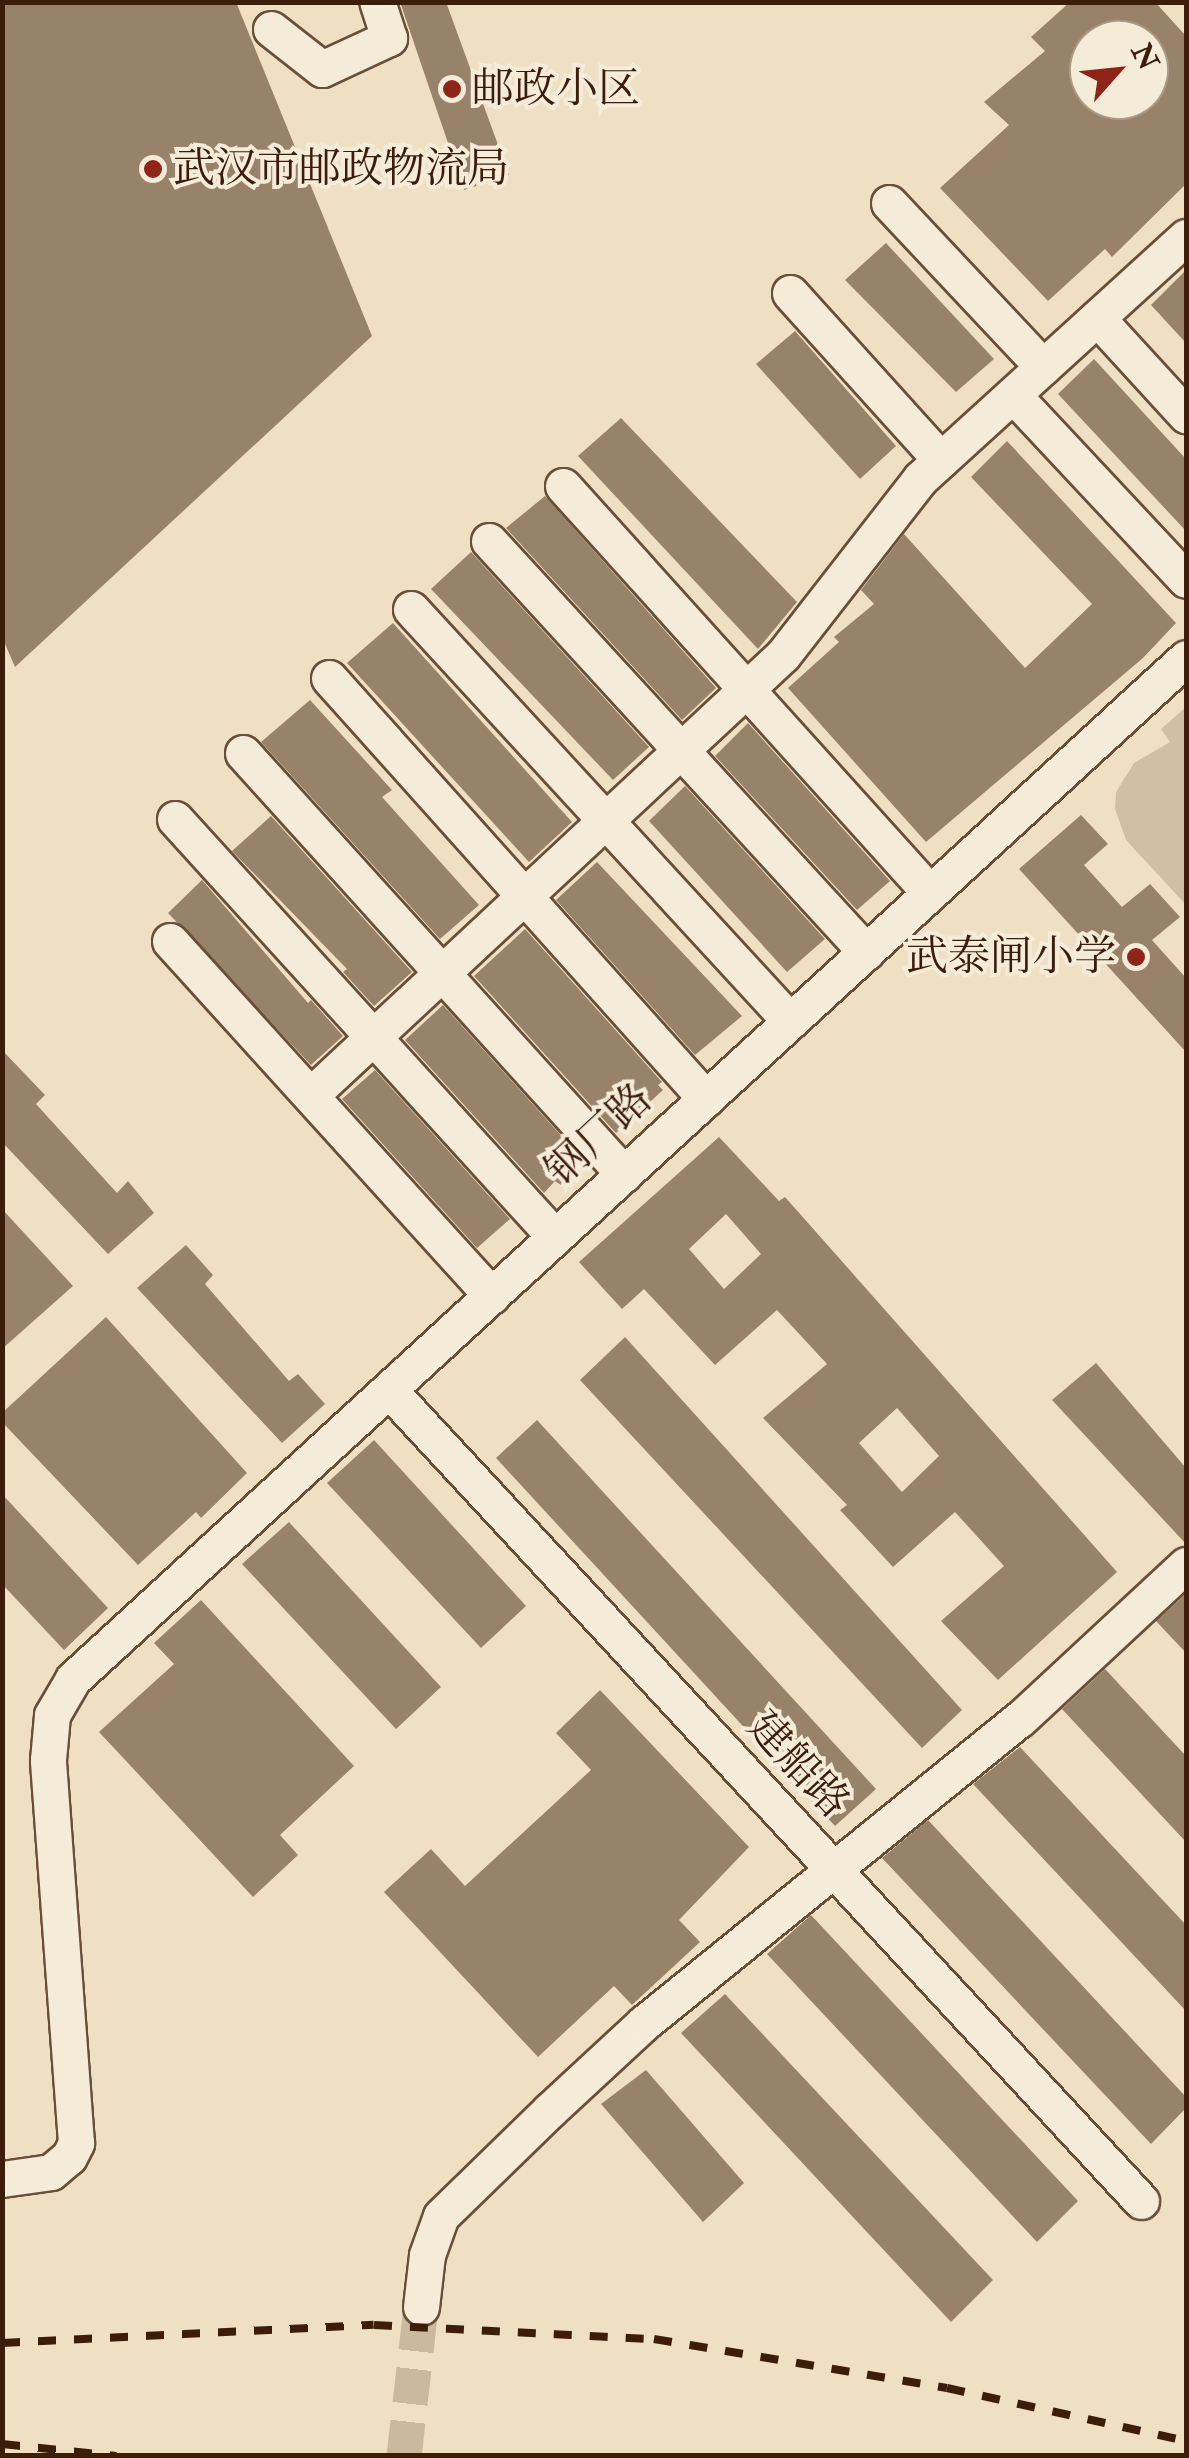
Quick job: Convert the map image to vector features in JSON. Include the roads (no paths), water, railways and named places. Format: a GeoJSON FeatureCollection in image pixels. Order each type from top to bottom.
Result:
{"type":"FeatureCollection","features":[{"type":"Feature","properties":{"kind":"street"},"geometry":{"type":"LineString","coordinates":[[271,29],[322,68],[389,38],[377,2]]}},
{"type":"Feature","properties":{"kind":"street"},"geometry":{"type":"LineString","coordinates":[[889,203],[1044,366]]}},
{"type":"Feature","properties":{"kind":"street"},"geometry":{"type":"LineString","coordinates":[[313,1094],[783,656],[921,478],[1186,237]]}},
{"type":"Feature","properties":{"kind":"street"},"geometry":{"type":"LineString","coordinates":[[790,293],[941,460]]}},
{"type":"Feature","properties":{"kind":"street"},"geometry":{"type":"LineString","coordinates":[[1097,318],[1186,415]]}},
{"type":"Feature","properties":{"kind":"street"},"geometry":{"type":"LineString","coordinates":[[1013,394],[1186,580]]}},
{"type":"Feature","properties":{"kind":"street"},"geometry":{"type":"LineString","coordinates":[[563,486],[930,893]]}},
{"type":"Feature","properties":{"kind":"street"},"geometry":{"type":"LineString","coordinates":[[489,541],[866,952]]}},
{"type":"Feature","properties":{"kind":"street"},"geometry":{"type":"LineString","coordinates":[[411,609],[790,1022]]}},
{"type":"Feature","properties":{"kind":"street","name":"钢厂路"},"geometry":{"type":"LineString","coordinates":[[2,2179],[51,2172],[69,2158],[76,2143],[48,1760],[52,1715],[73,1679],[1186,658]]}},
{"type":"Feature","properties":{"kind":"street"},"geometry":{"type":"LineString","coordinates":[[329,678],[706,1099]]}},
{"type":"Feature","properties":{"kind":"street"},"geometry":{"type":"LineString","coordinates":[[242,752],[624,1174]]}},
{"type":"Feature","properties":{"kind":"street"},"geometry":{"type":"LineString","coordinates":[[175,819],[555,1237]]}},
{"type":"Feature","properties":{"kind":"street"},"geometry":{"type":"LineString","coordinates":[[170,941],[313,1094],[492,1296]]}},
{"type":"Feature","properties":{"kind":"street","name":"建船路"},"geometry":{"type":"LineString","coordinates":[[389,1390],[1141,2201]]}},
{"type":"Feature","properties":{"kind":"street"},"geometry":{"type":"LineString","coordinates":[[421,2307],[427,2255],[441,2216],[644,2023],[1020,1719],[1186,1564]]}},
{"type":"Feature","properties":{"kind":"tunnel"},"geometry":{"type":"LineString","coordinates":[[404,2456],[421,2307]]}},
{"type":"Feature","properties":{"kind":"railway"},"geometry":{"type":"LineString","coordinates":[[2,2343],[374,2325],[654,2339],[947,2388],[1186,2441]]}},
{"type":"Feature","properties":{"kind":"railway"},"geometry":{"type":"LineString","coordinates":[[2,2444],[116,2456]]}},
{"type":"Feature","properties":{"kind":"place","name":"邮政小区"},"geometry":{"type":"Point","coordinates":[452,89]}},
{"type":"Feature","properties":{"kind":"place","name":"武汉市邮政物流局"},"geometry":{"type":"Point","coordinates":[153,169]}},
{"type":"Feature","properties":{"kind":"place","name":"武泰闸小学"},"geometry":{"type":"Point","coordinates":[1136,957]}}]}
